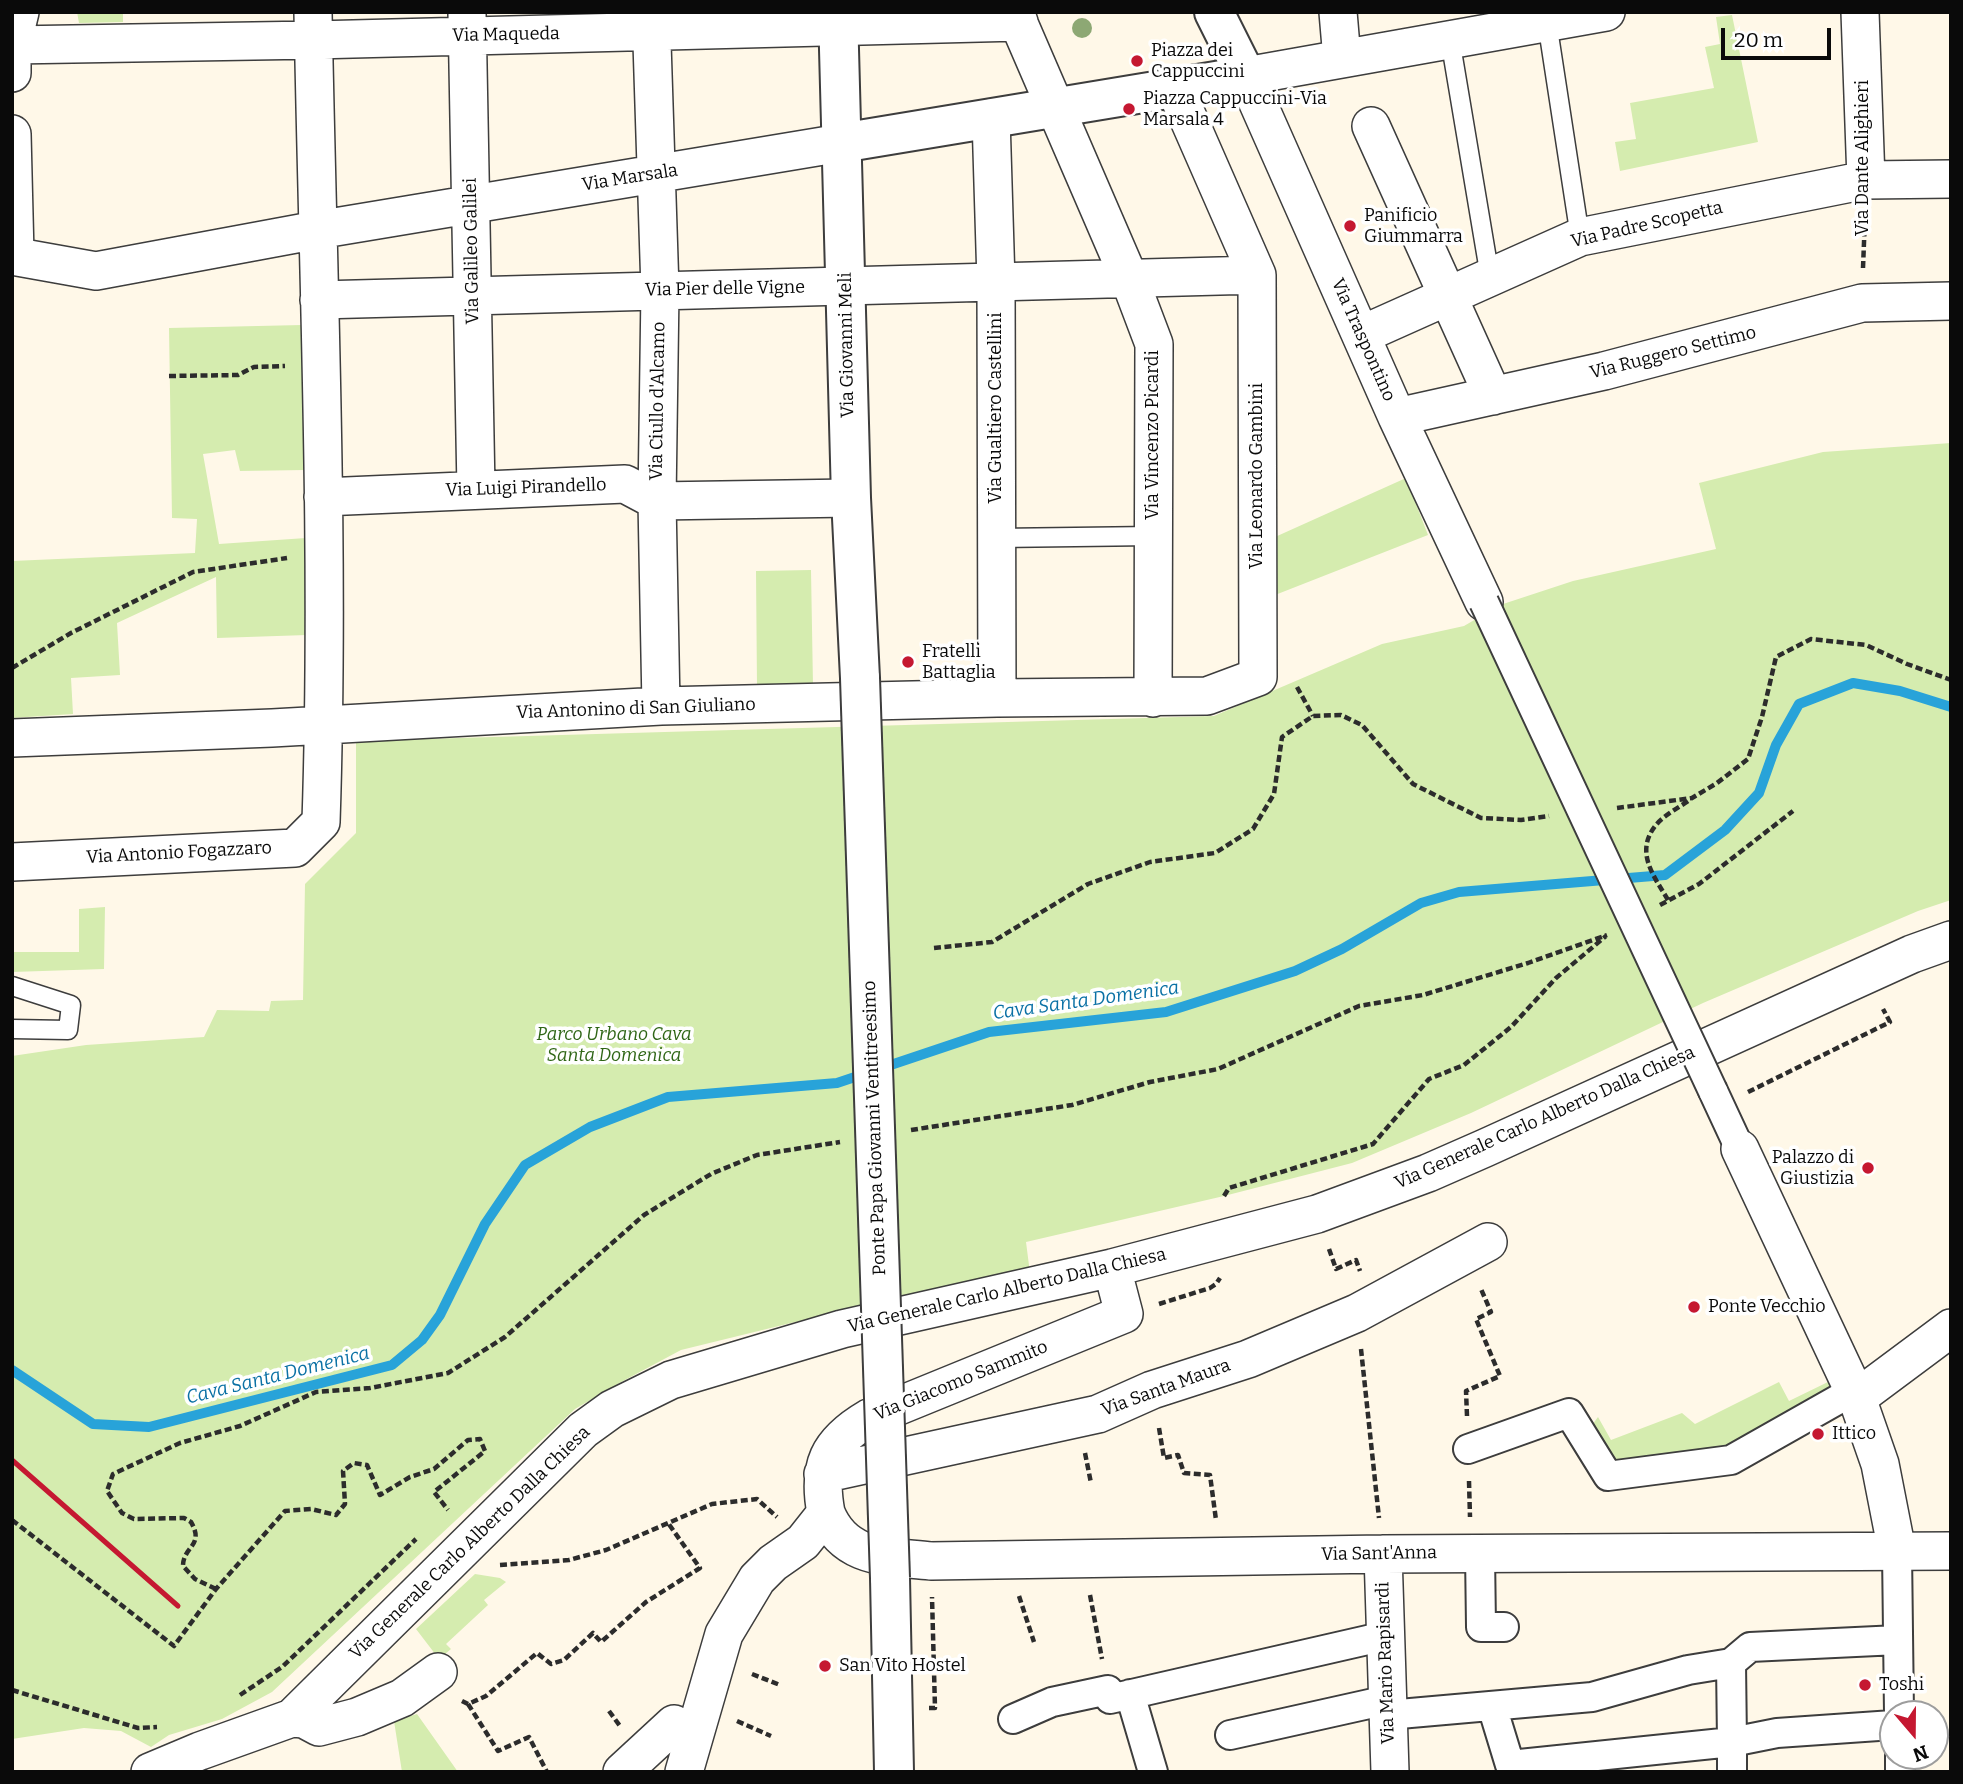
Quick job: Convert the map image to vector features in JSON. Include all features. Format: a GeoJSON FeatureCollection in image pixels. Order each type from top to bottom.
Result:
{"type":"FeatureCollection","features":[{"type":"Feature","properties":{"kind":"street"},"geometry":{"type":"LineString","coordinates":[[12,73],[12,45],[20,12]]}},
{"type":"Feature","properties":{"kind":"street"},"geometry":{"type":"LineString","coordinates":[[1214,12],[1246,76],[1579,16]]}},
{"type":"Feature","properties":{"kind":"street"},"geometry":{"type":"LineString","coordinates":[[1338,12],[1342,59]]}},
{"type":"Feature","properties":{"kind":"street","name":"Via Dante Alighieri"},"geometry":{"type":"LineString","coordinates":[[1860,12],[1866,180]]}},
{"type":"Feature","properties":{"kind":"street","name":"Via Maqueda"},"geometry":{"type":"LineString","coordinates":[[12,45],[313,26],[1011,19]]}},
{"type":"Feature","properties":{"kind":"street","name":"Via Vincenzo Picardi"},"geometry":{"type":"LineString","coordinates":[[1011,19],[1057,107],[1154,344],[1153,698]]}},
{"type":"Feature","properties":{"kind":"street","name":"Via Giovanni Meli"},"geometry":{"type":"LineString","coordinates":[[839,20],[851,498],[860,678]]}},
{"type":"Feature","properties":{"kind":"street","name":"Via Ciullo d'Alcamo"},"geometry":{"type":"LineString","coordinates":[[651,22],[660,290],[657,501],[661,706]]}},
{"type":"Feature","properties":{"kind":"street","name":"Via Galileo Galilei"},"geometry":{"type":"LineString","coordinates":[[467,24],[476,490]]}},
{"type":"Feature","properties":{"kind":"street","name":"Via Antonio Fogazzaro"},"geometry":{"type":"LineString","coordinates":[[12,862],[295,848],[321,822],[324,724],[323,497],[313,26]]}},
{"type":"Feature","properties":{"kind":"street","name":"Via Marsala"},"geometry":{"type":"LineString","coordinates":[[14,255],[96,271],[317,230],[1246,76]]}},
{"type":"Feature","properties":{"kind":"street","name":"Via Traspontino"},"geometry":{"type":"LineString","coordinates":[[1246,76],[1397,417],[1484,602]]}},
{"type":"Feature","properties":{"kind":"street"},"geometry":{"type":"LineString","coordinates":[[1175,88],[1257,275]]}},
{"type":"Feature","properties":{"kind":"street","name":"Via Gualtiero Castellini"},"geometry":{"type":"LineString","coordinates":[[991,118],[996,282],[997,698]]}},
{"type":"Feature","properties":{"kind":"street"},"geometry":{"type":"LineString","coordinates":[[1371,126],[1493,396]]}},
{"type":"Feature","properties":{"kind":"street"},"geometry":{"type":"LineString","coordinates":[[12,134],[14,255]]}},
{"type":"Feature","properties":{"kind":"street","name":"Via Padre Scopetta"},"geometry":{"type":"LineString","coordinates":[[1361,335],[1580,237],[1866,180],[1951,179]]}},
{"type":"Feature","properties":{"kind":"street","name":"Via Pier delle Vigne"},"geometry":{"type":"LineString","coordinates":[[319,299],[1257,275]]}},
{"type":"Feature","properties":{"kind":"street","name":"Via Leonardo Gambini"},"geometry":{"type":"LineString","coordinates":[[1257,275],[1258,677]]}},
{"type":"Feature","properties":{"kind":"street","name":"Via Ruggero Settimo"},"geometry":{"type":"LineString","coordinates":[[1397,417],[1604,371],[1862,303],[1951,301]]}},
{"type":"Feature","properties":{"kind":"street","name":"Via Luigi Pirandello"},"geometry":{"type":"LineString","coordinates":[[323,497],[625,484],[657,501],[851,498]]}},
{"type":"Feature","properties":{"kind":"street"},"geometry":{"type":"LineString","coordinates":[[1484,602],[1855,1395],[1880,1464],[1897,1551],[1899,1700]]}},
{"type":"Feature","properties":{"kind":"street","name":"Via Antonino di San Giuliano"},"geometry":{"type":"LineString","coordinates":[[12,738],[661,706],[1207,696],[1258,677]]}},
{"type":"Feature","properties":{"kind":"street","name":"Ponte Papa Giovanni Ventitreesimo"},"geometry":{"type":"LineString","coordinates":[[860,678],[894,1772]]}},
{"type":"Feature","properties":{"kind":"street","name":"Via Generale Carlo Alberto Dalla Chiesa"},"geometry":{"type":"LineString","coordinates":[[150,1772],[292,1718],[583,1430],[612,1409],[671,1380],[842,1329],[1112,1268],[1317,1214],[1514,1136],[1901,959],[1951,940]]}},
{"type":"Feature","properties":{"kind":"street","name":"Via Santa Maura"},"geometry":{"type":"LineString","coordinates":[[823,1474],[1098,1414],[1152,1390],[1248,1359],[1357,1313],[1477,1248]]}},
{"type":"Feature","properties":{"kind":"street"},"geometry":{"type":"LineString","coordinates":[[1112,1268],[1124,1314]]}},
{"type":"Feature","properties":{"kind":"street","name":"Via Giacomo Sammito"},"geometry":{"type":"LineString","coordinates":[[826,1513],[821,1489],[823,1474],[836,1443],[854,1426],[1124,1314]]}},
{"type":"Feature","properties":{"kind":"street"},"geometry":{"type":"LineString","coordinates":[[1468,1449],[1569,1413],[1608,1476],[1731,1460],[1855,1395],[1951,1328]]}},
{"type":"Feature","properties":{"kind":"street"},"geometry":{"type":"LineString","coordinates":[[684,1772],[724,1634],[757,1579],[773,1563],[803,1542],[826,1513]]}},
{"type":"Feature","properties":{"kind":"street","name":"Via Sant'Anna"},"geometry":{"type":"LineString","coordinates":[[826,1513],[833,1529],[857,1549],[873,1554],[931,1561],[1476,1553],[1951,1551]]}},
{"type":"Feature","properties":{"kind":"street"},"geometry":{"type":"LineString","coordinates":[[1476,1553],[1481,1627],[1504,1627]]}},
{"type":"Feature","properties":{"kind":"street","name":"Via Mario Rapisardi"},"geometry":{"type":"LineString","coordinates":[[1383,1554],[1390,1772]]}},
{"type":"Feature","properties":{"kind":"street"},"geometry":{"type":"LineString","coordinates":[[1013,1719],[1052,1702],[1119,1692],[1385,1636]]}},
{"type":"Feature","properties":{"kind":"street"},"geometry":{"type":"LineString","coordinates":[[1230,1735],[1387,1707],[1492,1706],[1592,1697],[1688,1670],[1731,1662],[1750,1647],[1898,1640]]}},
{"type":"Feature","properties":{"kind":"street"},"geometry":{"type":"LineString","coordinates":[[1731,1662],[1732,1772]]}},
{"type":"Feature","properties":{"kind":"street"},"geometry":{"type":"LineString","coordinates":[[292,1718],[304,1719],[319,1727],[357,1717],[402,1698],[438,1672]]}},
{"type":"Feature","properties":{"kind":"street"},"geometry":{"type":"LineString","coordinates":[[1119,1692],[1153,1772]]}},
{"type":"Feature","properties":{"kind":"street"},"geometry":{"type":"LineString","coordinates":[[1492,1706],[1510,1765],[1732,1742],[1777,1733],[1879,1726]]}},
{"type":"Feature","properties":{"kind":"street"},"geometry":{"type":"LineString","coordinates":[[622,1772],[674,1724]]}},
{"type":"Feature","properties":{"kind":"lane"},"geometry":{"type":"LineString","coordinates":[[1579,16],[1580,237]]}},
{"type":"Feature","properties":{"kind":"lane"},"geometry":{"type":"LineString","coordinates":[[1450,39],[1490,277]]}},
{"type":"Feature","properties":{"kind":"lane"},"geometry":{"type":"LineString","coordinates":[[997,538],[1153,536]]}},
{"type":"Feature","properties":{"kind":"lane"},"geometry":{"type":"LineString","coordinates":[[12,986],[71,1005],[68,1030],[12,1028]]}},
{"type":"Feature","properties":{"kind":"path","name":"Via Dante Alighieri"},"geometry":{"type":"LineString","coordinates":[[1862,303],[1866,180]]}},
{"type":"Feature","properties":{"kind":"path"},"geometry":{"type":"LineString","coordinates":[[169,376],[237,375],[254,367],[291,366]]}},
{"type":"Feature","properties":{"kind":"path"},"geometry":{"type":"LineString","coordinates":[[12,668],[71,634],[193,572],[293,557]]}},
{"type":"Feature","properties":{"kind":"path"},"geometry":{"type":"LineString","coordinates":[[1668,901],[1647,865],[1644,851],[1655,826],[1748,760],[1762,717],[1776,657],[1811,639],[1867,645],[1907,664],[1951,680]]}},
{"type":"Feature","properties":{"kind":"path"},"geometry":{"type":"LineString","coordinates":[[1297,687],[1313,716]]}},
{"type":"Feature","properties":{"kind":"path"},"geometry":{"type":"LineString","coordinates":[[934,948],[992,942],[1088,884],[1150,862],[1215,853],[1253,829],[1275,794],[1282,737],[1313,716],[1341,715],[1362,725],[1413,784],[1481,818],[1521,820],[1560,815]]}},
{"type":"Feature","properties":{"kind":"path"},"geometry":{"type":"LineString","coordinates":[[1613,808],[1692,798]]}},
{"type":"Feature","properties":{"kind":"path"},"geometry":{"type":"LineString","coordinates":[[1224,1196],[1229,1188],[1373,1144],[1429,1079],[1464,1065],[1511,1027],[1556,978],[1608,935]]}},
{"type":"Feature","properties":{"kind":"path"},"geometry":{"type":"LineString","coordinates":[[1749,1091],[1890,1022],[1887,1017]]}},
{"type":"Feature","properties":{"kind":"path"},"geometry":{"type":"LineString","coordinates":[[1317,1214],[1336,1269],[1356,1260],[1369,1293],[1352,1300],[1357,1313],[1383,1554]]}},
{"type":"Feature","properties":{"kind":"path"},"geometry":{"type":"LineString","coordinates":[[1476,1553],[1466,1391],[1500,1376],[1476,1319],[1491,1312],[1477,1248]]}},
{"type":"Feature","properties":{"kind":"path"},"geometry":{"type":"LineString","coordinates":[[1124,1314],[1210,1288],[1223,1273]]}},
{"type":"Feature","properties":{"kind":"path"},"geometry":{"type":"LineString","coordinates":[[1152,1390],[1164,1458],[1178,1455],[1184,1473],[1210,1475],[1221,1557]]}},
{"type":"Feature","properties":{"kind":"path"},"geometry":{"type":"LineString","coordinates":[[12,1520],[174,1646],[216,1589],[285,1511],[311,1509],[336,1515],[345,1504],[343,1472],[354,1463],[367,1465],[380,1495],[410,1477],[434,1469],[468,1440],[480,1439],[485,1451],[434,1492],[448,1510]]}},
{"type":"Feature","properties":{"kind":"path"},"geometry":{"type":"LineString","coordinates":[[493,1565],[569,1560],[607,1550],[712,1504],[757,1499],[803,1542]]}},
{"type":"Feature","properties":{"kind":"path"},"geometry":{"type":"LineString","coordinates":[[468,1704],[486,1696],[537,1653],[551,1664],[564,1660],[593,1633],[601,1642],[646,1602],[700,1568],[668,1523]]}},
{"type":"Feature","properties":{"kind":"path"},"geometry":{"type":"LineString","coordinates":[[1083,1560],[1119,1692]]}},
{"type":"Feature","properties":{"kind":"path"},"geometry":{"type":"LineString","coordinates":[[1009,1561],[1034,1642]]}},
{"type":"Feature","properties":{"kind":"path"},"geometry":{"type":"LineString","coordinates":[[438,1672],[456,1698],[468,1704],[498,1751],[529,1737],[547,1772]]}},
{"type":"Feature","properties":{"kind":"green space"},"geometry":{"type":"Polygon","coordinates":[[[77,12],[123,12],[123,22],[79,23],[77,12]]]}},
{"type":"Feature","properties":{"kind":"green space"},"geometry":{"type":"Polygon","coordinates":[[[1732,15],[1758,142],[1620,171],[1615,142],[1636,139],[1630,103],[1714,88],[1705,47],[1720,44],[1716,17],[1732,15]]]}},
{"type":"Feature","properties":{"kind":"green space"},"geometry":{"type":"Polygon","coordinates":[[[302,325],[305,470],[240,471],[235,450],[203,454],[219,544],[306,538],[307,635],[217,638],[216,577],[117,623],[120,675],[71,678],[73,714],[12,718],[12,561],[195,553],[197,519],[172,518],[169,328],[302,325]]]}},
{"type":"Feature","properties":{"kind":"green space","name":"Parco Urbano Cava Santa Domenica"},"geometry":{"type":"Polygon","coordinates":[[[1951,443],[1951,900],[1918,911],[1703,1003],[1471,1113],[1352,1163],[1026,1242],[1030,1273],[791,1323],[681,1350],[575,1409],[272,1692],[222,1719],[169,1735],[151,1747],[121,1731],[84,1728],[12,1739],[12,1056],[86,1045],[204,1037],[217,1010],[269,1011],[271,1001],[303,1000],[305,884],[356,833],[356,741],[1214,716],[1382,644],[1464,626],[1500,605],[1573,581],[1716,549],[1699,483],[1823,452],[1951,443]]]}},
{"type":"Feature","properties":{"kind":"green space"},"geometry":{"type":"Polygon","coordinates":[[[1406,478],[1428,535],[1275,595],[1275,537],[1406,478]]]}},
{"type":"Feature","properties":{"kind":"green space"},"geometry":{"type":"Polygon","coordinates":[[[811,570],[813,686],[757,687],[756,571],[811,570]]]}},
{"type":"Feature","properties":{"kind":"green space"},"geometry":{"type":"Polygon","coordinates":[[[105,907],[104,969],[12,972],[12,952],[79,952],[79,909],[105,907]]]}},
{"type":"Feature","properties":{"kind":"green space"},"geometry":{"type":"Polygon","coordinates":[[[1830,1381],[1839,1387],[1725,1451],[1616,1464],[1592,1425],[1598,1417],[1611,1440],[1682,1413],[1695,1424],[1779,1382],[1789,1401],[1830,1381]]]}},
{"type":"Feature","properties":{"kind":"green space"},"geometry":{"type":"Polygon","coordinates":[[[475,1574],[500,1578],[506,1582],[484,1600],[488,1605],[446,1644],[451,1649],[439,1659],[416,1629],[475,1574]]]}},
{"type":"Feature","properties":{"kind":"green space"},"geometry":{"type":"Polygon","coordinates":[[[417,1714],[458,1772],[402,1772],[394,1721],[417,1714]]]}},
{"type":"Feature","properties":{"kind":"waterway","name":"Cava Santa Domenica"},"geometry":{"type":"LineString","coordinates":[[12,1370],[93,1424],[149,1427],[392,1365],[422,1340],[440,1315],[485,1224],[525,1165],[590,1127],[668,1097],[837,1083],[989,1032],[1166,1012],[1295,971],[1342,949],[1421,903],[1459,892],[1665,875],[1725,830],[1759,793],[1776,745],[1799,704],[1853,683],[1900,691],[1951,707]]}},
{"type":"Feature","properties":{"kind":"railway"},"geometry":{"type":"LineString","coordinates":[[12,1460],[178,1606]]}},
{"type":"Feature","properties":{"kind":"place","name":"Piazza dei Cappuccini"},"geometry":{"type":"Point","coordinates":[1137,61]}},
{"type":"Feature","properties":{"kind":"place","name":"Piazza Cappuccini-Via Marsala 4"},"geometry":{"type":"Point","coordinates":[1129,109]}},
{"type":"Feature","properties":{"kind":"place","name":"Panificio Giummarra"},"geometry":{"type":"Point","coordinates":[1350,226]}},
{"type":"Feature","properties":{"kind":"place","name":"Fratelli Battaglia"},"geometry":{"type":"Point","coordinates":[908,662]}},
{"type":"Feature","properties":{"kind":"place","name":"Palazzo di Giustizia"},"geometry":{"type":"Point","coordinates":[1868,1168]}},
{"type":"Feature","properties":{"kind":"place","name":"Ponte Vecchio"},"geometry":{"type":"Point","coordinates":[1694,1307]}},
{"type":"Feature","properties":{"kind":"place","name":"Ittico"},"geometry":{"type":"Point","coordinates":[1818,1434]}},
{"type":"Feature","properties":{"kind":"place","name":"San Vito Hostel"},"geometry":{"type":"Point","coordinates":[825,1666]}},
{"type":"Feature","properties":{"kind":"place","name":"Toshi"},"geometry":{"type":"Point","coordinates":[1865,1685]}}]}
